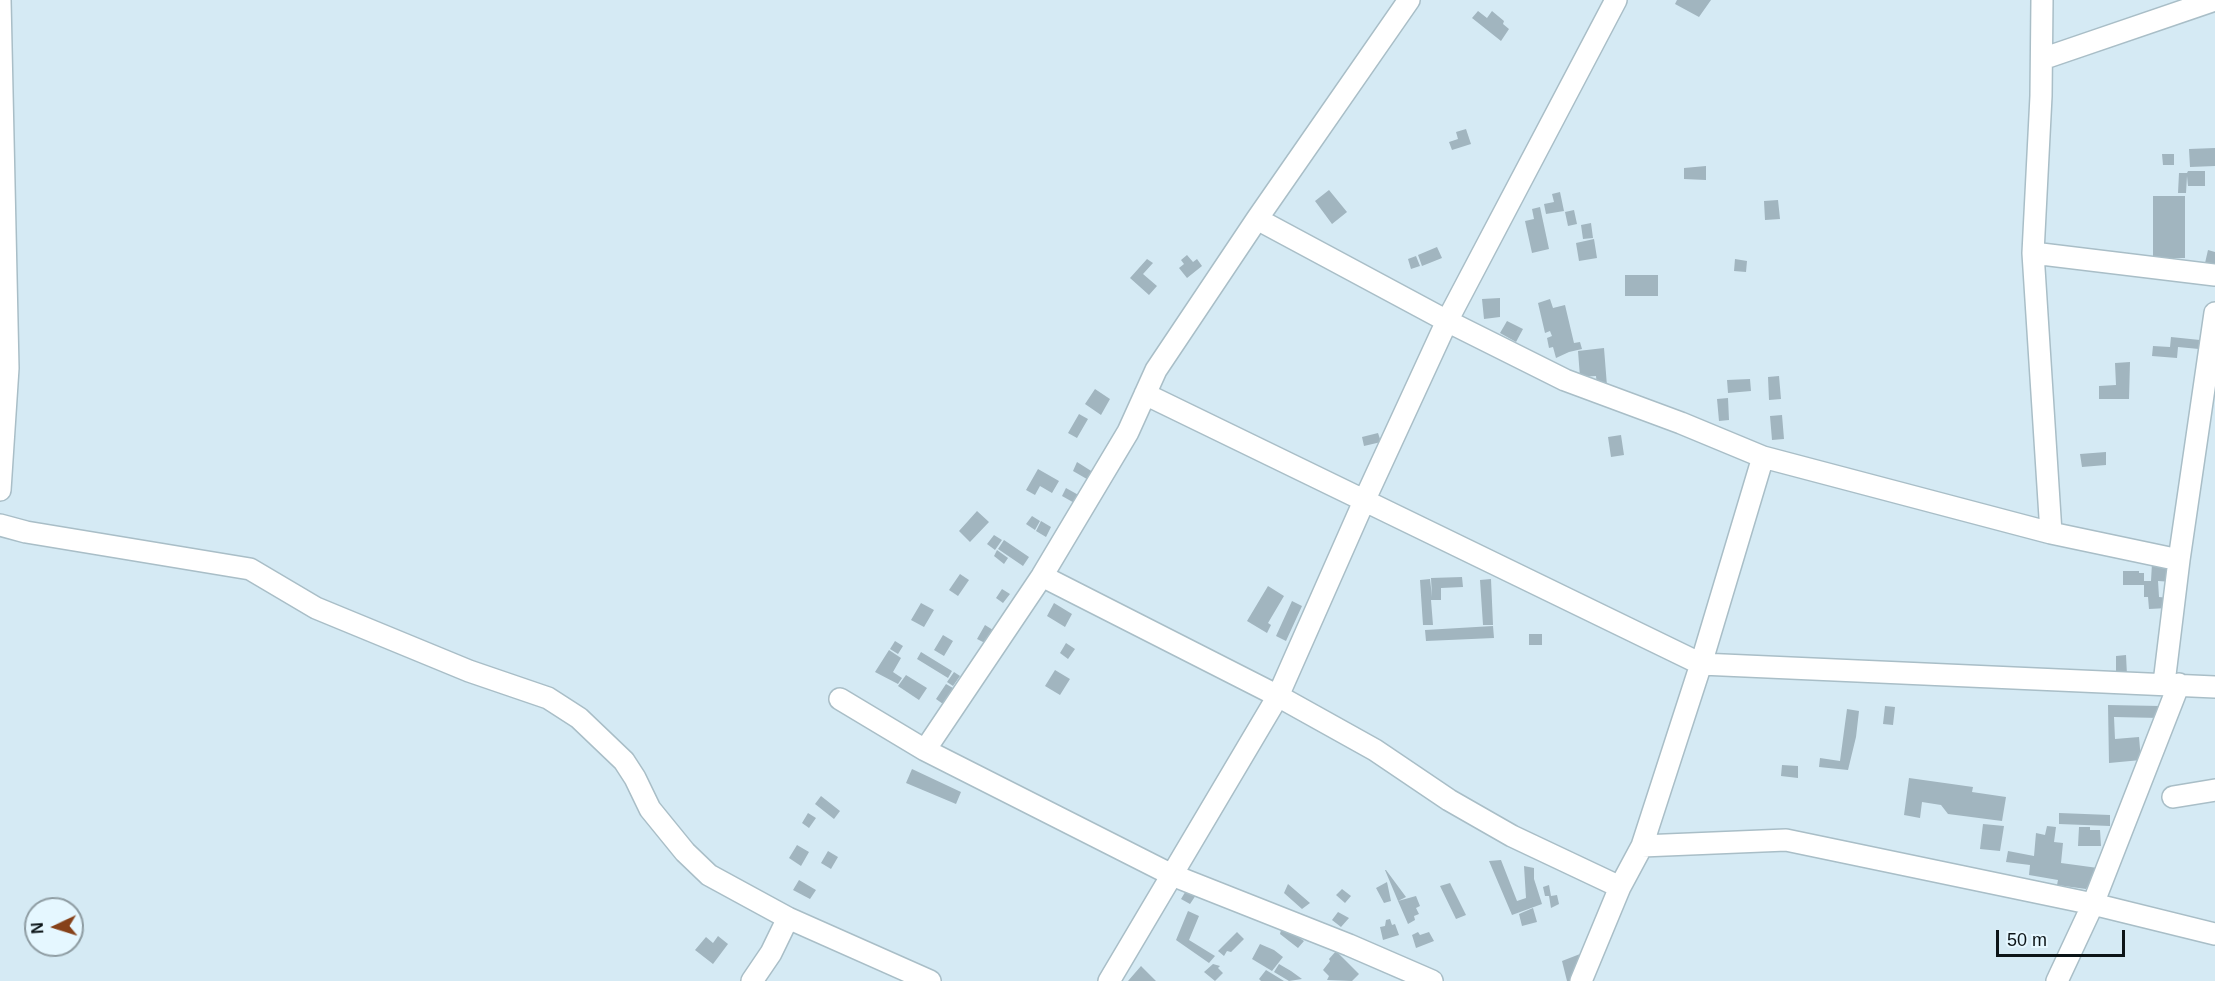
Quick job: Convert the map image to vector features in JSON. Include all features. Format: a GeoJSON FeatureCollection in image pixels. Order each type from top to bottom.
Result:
{"type":"FeatureCollection","features":[{"type":"Feature","properties":{"kind":"street"},"geometry":{"type":"LineString","coordinates":[[0,0],[8,368],[0,490]]}},
{"type":"Feature","properties":{"kind":"street"},"geometry":{"type":"LineString","coordinates":[[925,750],[1042,576],[1128,432],[1156,370],[1257,219],[1409,0]]}},
{"type":"Feature","properties":{"kind":"street"},"geometry":{"type":"LineString","coordinates":[[1109,981],[1278,696],[1447,321],[1616,0]]}},
{"type":"Feature","properties":{"kind":"street"},"geometry":{"type":"LineString","coordinates":[[2042,0],[2042,59],[2033,253],[2051,533]]}},
{"type":"Feature","properties":{"kind":"street"},"geometry":{"type":"LineString","coordinates":[[2042,59],[2215,0]]}},
{"type":"Feature","properties":{"kind":"street"},"geometry":{"type":"LineString","coordinates":[[1257,219],[1447,321],[1564,380],[1682,423],[1763,458],[2051,533],[2179,560]]}},
{"type":"Feature","properties":{"kind":"street"},"geometry":{"type":"LineString","coordinates":[[2033,253],[2215,275]]}},
{"type":"Feature","properties":{"kind":"street"},"geometry":{"type":"LineString","coordinates":[[2057,981],[2093,904],[2171,684],[2179,560],[2215,314]]}},
{"type":"Feature","properties":{"kind":"street"},"geometry":{"type":"LineString","coordinates":[[1145,394],[1701,664],[2215,687]]}},
{"type":"Feature","properties":{"kind":"street"},"geometry":{"type":"LineString","coordinates":[[1581,981],[1620,887],[1642,846],[1701,664],[1763,458]]}},
{"type":"Feature","properties":{"kind":"street"},"geometry":{"type":"LineString","coordinates":[[0,525],[26,532],[250,569],[316,608],[470,671],[548,698],[579,718],[624,761],[635,777],[650,809],[685,852],[709,875],[788,918],[930,981]]}},
{"type":"Feature","properties":{"kind":"street"},"geometry":{"type":"LineString","coordinates":[[1042,576],[1278,696],[1375,750],[1449,800],[1512,836],[1620,887]]}},
{"type":"Feature","properties":{"kind":"street"},"geometry":{"type":"LineString","coordinates":[[840,699],[925,750],[1172,875],[1349,945],[1432,981]]}},
{"type":"Feature","properties":{"kind":"street"},"geometry":{"type":"LineString","coordinates":[[2173,797],[2215,790]]}},
{"type":"Feature","properties":{"kind":"street"},"geometry":{"type":"LineString","coordinates":[[1642,846],[1786,840],[2093,904],[2215,934]]}},
{"type":"Feature","properties":{"kind":"street"},"geometry":{"type":"LineString","coordinates":[[752,981],[771,953],[788,918]]}},
{"type":"Feature","properties":{"kind":"building"},"geometry":{"type":"Polygon","coordinates":[[[1677,0],[1711,0],[1699,17],[1675,4],[1677,0]]]}},
{"type":"Feature","properties":{"kind":"building"},"geometry":{"type":"Polygon","coordinates":[[[1478,11],[1487,18],[1492,11],[1504,21],[1503,24],[1509,29],[1501,41],[1472,18],[1478,11]]]}},
{"type":"Feature","properties":{"kind":"building"},"geometry":{"type":"Polygon","coordinates":[[[1466,129],[1471,144],[1452,150],[1449,142],[1458,139],[1456,132],[1466,129]]]}},
{"type":"Feature","properties":{"kind":"building"},"geometry":{"type":"Polygon","coordinates":[[[2215,148],[2215,166],[2190,167],[2189,149],[2215,148]]]}},
{"type":"Feature","properties":{"kind":"building"},"geometry":{"type":"Polygon","coordinates":[[[2162,154],[2174,154],[2174,165],[2163,165],[2162,154]]]}},
{"type":"Feature","properties":{"kind":"building"},"geometry":{"type":"Polygon","coordinates":[[[1706,166],[1706,180],[1684,179],[1684,168],[1706,166]]]}},
{"type":"Feature","properties":{"kind":"building"},"geometry":{"type":"Polygon","coordinates":[[[2205,171],[2205,186],[2188,186],[2187,176],[2186,193],[2178,193],[2179,173],[2205,171]]]}},
{"type":"Feature","properties":{"kind":"building"},"geometry":{"type":"Polygon","coordinates":[[[1329,190],[1347,212],[1332,224],[1315,201],[1329,190]]]}},
{"type":"Feature","properties":{"kind":"building"},"geometry":{"type":"Polygon","coordinates":[[[1560,192],[1564,211],[1546,214],[1544,204],[1554,202],[1552,194],[1560,192]]]}},
{"type":"Feature","properties":{"kind":"building"},"geometry":{"type":"Polygon","coordinates":[[[2153,196],[2185,196],[2185,258],[2153,258],[2153,196]]]}},
{"type":"Feature","properties":{"kind":"building"},"geometry":{"type":"Polygon","coordinates":[[[1778,200],[1780,219],[1765,220],[1764,201],[1778,200]]]}},
{"type":"Feature","properties":{"kind":"building"},"geometry":{"type":"Polygon","coordinates":[[[1540,207],[1549,249],[1532,253],[1525,221],[1534,219],[1532,209],[1540,207]]]}},
{"type":"Feature","properties":{"kind":"building"},"geometry":{"type":"Polygon","coordinates":[[[1574,210],[1577,224],[1568,226],[1565,212],[1574,210]]]}},
{"type":"Feature","properties":{"kind":"building"},"geometry":{"type":"Polygon","coordinates":[[[1591,223],[1593,238],[1583,239],[1581,225],[1591,223]]]}},
{"type":"Feature","properties":{"kind":"building"},"geometry":{"type":"Polygon","coordinates":[[[1594,239],[1597,258],[1579,261],[1576,243],[1594,239]]]}},
{"type":"Feature","properties":{"kind":"building"},"geometry":{"type":"Polygon","coordinates":[[[1437,247],[1442,258],[1422,266],[1418,255],[1437,247]]]}},
{"type":"Feature","properties":{"kind":"building"},"geometry":{"type":"Polygon","coordinates":[[[2208,250],[2215,252],[2215,265],[2205,263],[2208,250]]]}},
{"type":"Feature","properties":{"kind":"building"},"geometry":{"type":"Polygon","coordinates":[[[1187,255],[1193,262],[1197,259],[1202,266],[1187,278],[1179,268],[1184,264],[1181,260],[1187,255]]]}},
{"type":"Feature","properties":{"kind":"building"},"geometry":{"type":"Polygon","coordinates":[[[1416,256],[1420,266],[1411,269],[1408,259],[1416,256]]]}},
{"type":"Feature","properties":{"kind":"building"},"geometry":{"type":"Polygon","coordinates":[[[1147,259],[1153,263],[1143,274],[1157,286],[1149,295],[1130,278],[1147,259]]]}},
{"type":"Feature","properties":{"kind":"building"},"geometry":{"type":"Polygon","coordinates":[[[1735,259],[1747,261],[1746,272],[1734,271],[1735,259]]]}},
{"type":"Feature","properties":{"kind":"building"},"geometry":{"type":"Polygon","coordinates":[[[1625,275],[1658,275],[1658,296],[1625,296],[1625,275]]]}},
{"type":"Feature","properties":{"kind":"building"},"geometry":{"type":"Polygon","coordinates":[[[1500,298],[1500,317],[1484,319],[1482,299],[1500,298]]]}},
{"type":"Feature","properties":{"kind":"building"},"geometry":{"type":"Polygon","coordinates":[[[1550,299],[1553,308],[1565,305],[1574,343],[1580,342],[1582,349],[1556,358],[1553,347],[1549,348],[1547,338],[1552,336],[1550,331],[1545,333],[1538,303],[1550,299]]]}},
{"type":"Feature","properties":{"kind":"building"},"geometry":{"type":"Polygon","coordinates":[[[1507,321],[1523,329],[1516,342],[1500,333],[1507,321]]]}},
{"type":"Feature","properties":{"kind":"building"},"geometry":{"type":"Polygon","coordinates":[[[2171,337],[2200,340],[2199,349],[2178,347],[2177,358],[2152,356],[2153,346],[2170,347],[2171,337]]]}},
{"type":"Feature","properties":{"kind":"building"},"geometry":{"type":"Polygon","coordinates":[[[1604,348],[1607,386],[1597,387],[1596,376],[1580,377],[1578,351],[1604,348]]]}},
{"type":"Feature","properties":{"kind":"building"},"geometry":{"type":"Polygon","coordinates":[[[2130,362],[2129,399],[2099,399],[2099,386],[2116,385],[2115,363],[2130,362]]]}},
{"type":"Feature","properties":{"kind":"building"},"geometry":{"type":"Polygon","coordinates":[[[1779,376],[1781,399],[1769,400],[1768,377],[1779,376]]]}},
{"type":"Feature","properties":{"kind":"building"},"geometry":{"type":"Polygon","coordinates":[[[1750,379],[1751,391],[1728,393],[1727,380],[1750,379]]]}},
{"type":"Feature","properties":{"kind":"building"},"geometry":{"type":"Polygon","coordinates":[[[1095,389],[1110,399],[1101,415],[1085,404],[1095,389]]]}},
{"type":"Feature","properties":{"kind":"building"},"geometry":{"type":"Polygon","coordinates":[[[1728,398],[1729,420],[1719,421],[1717,399],[1728,398]]]}},
{"type":"Feature","properties":{"kind":"building"},"geometry":{"type":"Polygon","coordinates":[[[1079,414],[1088,419],[1077,438],[1068,433],[1079,414]]]}},
{"type":"Feature","properties":{"kind":"building"},"geometry":{"type":"Polygon","coordinates":[[[1782,415],[1784,439],[1772,440],[1770,416],[1782,415]]]}},
{"type":"Feature","properties":{"kind":"building"},"geometry":{"type":"Polygon","coordinates":[[[1378,433],[1381,442],[1364,446],[1362,437],[1378,433]]]}},
{"type":"Feature","properties":{"kind":"building"},"geometry":{"type":"Polygon","coordinates":[[[1621,435],[1624,455],[1611,457],[1608,437],[1621,435]]]}},
{"type":"Feature","properties":{"kind":"building"},"geometry":{"type":"Polygon","coordinates":[[[2106,452],[2106,465],[2082,467],[2080,454],[2106,452]]]}},
{"type":"Feature","properties":{"kind":"building"},"geometry":{"type":"Polygon","coordinates":[[[1077,462],[1096,474],[1092,482],[1073,471],[1077,462]]]}},
{"type":"Feature","properties":{"kind":"building"},"geometry":{"type":"Polygon","coordinates":[[[1038,469],[1059,481],[1052,493],[1040,486],[1035,495],[1026,490],[1038,469]]]}},
{"type":"Feature","properties":{"kind":"building"},"geometry":{"type":"Polygon","coordinates":[[[1066,488],[1082,497],[1078,505],[1062,496],[1066,488]]]}},
{"type":"Feature","properties":{"kind":"building"},"geometry":{"type":"Polygon","coordinates":[[[977,511],[989,522],[970,542],[959,531],[977,511]]]}},
{"type":"Feature","properties":{"kind":"building"},"geometry":{"type":"Polygon","coordinates":[[[1032,516],[1040,521],[1035,530],[1026,524],[1032,516]]]}},
{"type":"Feature","properties":{"kind":"building"},"geometry":{"type":"Polygon","coordinates":[[[1041,521],[1051,527],[1046,537],[1036,531],[1041,521]]]}},
{"type":"Feature","properties":{"kind":"building"},"geometry":{"type":"Polygon","coordinates":[[[994,535],[1002,540],[995,550],[987,544],[994,535]]]}},
{"type":"Feature","properties":{"kind":"building"},"geometry":{"type":"Polygon","coordinates":[[[1004,540],[1029,557],[1023,566],[998,549],[1004,540]]]}},
{"type":"Feature","properties":{"kind":"building"},"geometry":{"type":"Polygon","coordinates":[[[997,550],[1008,558],[1004,564],[994,556],[997,550]]]}},
{"type":"Feature","properties":{"kind":"building"},"geometry":{"type":"Polygon","coordinates":[[[2152,563],[2173,564],[2173,582],[2158,581],[2159,597],[2170,598],[2168,608],[2149,609],[2148,597],[2144,597],[2144,585],[2123,585],[2123,571],[2139,571],[2139,573],[2144,573],[2144,581],[2151,581],[2152,563]]]}},
{"type":"Feature","properties":{"kind":"building"},"geometry":{"type":"Polygon","coordinates":[[[960,574],[969,580],[958,596],[949,590],[960,574]]]}},
{"type":"Feature","properties":{"kind":"building"},"geometry":{"type":"Polygon","coordinates":[[[1462,577],[1463,587],[1441,588],[1441,600],[1431,600],[1433,625],[1423,625],[1420,580],[1430,579],[1432,597],[1431,578],[1462,577]]]}},
{"type":"Feature","properties":{"kind":"building"},"geometry":{"type":"Polygon","coordinates":[[[1491,579],[1493,625],[1483,625],[1480,580],[1491,579]]]}},
{"type":"Feature","properties":{"kind":"building"},"geometry":{"type":"Polygon","coordinates":[[[1268,586],[1284,596],[1268,623],[1271,625],[1267,633],[1247,621],[1268,586]]]}},
{"type":"Feature","properties":{"kind":"building"},"geometry":{"type":"Polygon","coordinates":[[[1002,589],[1010,594],[1003,603],[996,598],[1002,589]]]}},
{"type":"Feature","properties":{"kind":"building"},"geometry":{"type":"Polygon","coordinates":[[[1292,601],[1302,606],[1286,641],[1276,636],[1292,601]]]}},
{"type":"Feature","properties":{"kind":"building"},"geometry":{"type":"Polygon","coordinates":[[[921,603],[934,610],[924,627],[911,620],[921,603]]]}},
{"type":"Feature","properties":{"kind":"building"},"geometry":{"type":"Polygon","coordinates":[[[1054,603],[1072,614],[1065,627],[1047,616],[1054,603]]]}},
{"type":"Feature","properties":{"kind":"building"},"geometry":{"type":"Polygon","coordinates":[[[985,625],[993,630],[985,643],[977,639],[985,625]]]}},
{"type":"Feature","properties":{"kind":"building"},"geometry":{"type":"Polygon","coordinates":[[[1493,626],[1494,638],[1426,641],[1425,630],[1493,626]]]}},
{"type":"Feature","properties":{"kind":"building"},"geometry":{"type":"Polygon","coordinates":[[[1529,634],[1542,634],[1542,645],[1529,645],[1529,634]]]}},
{"type":"Feature","properties":{"kind":"building"},"geometry":{"type":"Polygon","coordinates":[[[943,635],[953,641],[944,656],[934,650],[943,635]]]}},
{"type":"Feature","properties":{"kind":"building"},"geometry":{"type":"Polygon","coordinates":[[[895,641],[903,646],[898,654],[890,649],[895,641]]]}},
{"type":"Feature","properties":{"kind":"building"},"geometry":{"type":"Polygon","coordinates":[[[1066,643],[1075,649],[1068,659],[1060,653],[1066,643]]]}},
{"type":"Feature","properties":{"kind":"building"},"geometry":{"type":"Polygon","coordinates":[[[889,650],[901,658],[893,672],[902,678],[898,684],[875,672],[889,650]]]}},
{"type":"Feature","properties":{"kind":"building"},"geometry":{"type":"Polygon","coordinates":[[[921,652],[952,671],[948,678],[917,659],[921,652]]]}},
{"type":"Feature","properties":{"kind":"building"},"geometry":{"type":"Polygon","coordinates":[[[2126,655],[2127,675],[2116,675],[2116,656],[2126,655]]]}},
{"type":"Feature","properties":{"kind":"building"},"geometry":{"type":"Polygon","coordinates":[[[1055,670],[1070,679],[1060,695],[1045,686],[1055,670]]]}},
{"type":"Feature","properties":{"kind":"building"},"geometry":{"type":"Polygon","coordinates":[[[954,672],[960,676],[953,686],[947,682],[954,672]]]}},
{"type":"Feature","properties":{"kind":"building"},"geometry":{"type":"Polygon","coordinates":[[[906,675],[927,688],[919,700],[898,686],[906,675]]]}},
{"type":"Feature","properties":{"kind":"building"},"geometry":{"type":"Polygon","coordinates":[[[946,684],[953,688],[943,704],[936,699],[946,684]]]}},
{"type":"Feature","properties":{"kind":"building"},"geometry":{"type":"Polygon","coordinates":[[[2108,705],[2160,706],[2160,718],[2114,717],[2115,739],[2139,737],[2141,760],[2109,763],[2108,705]]]}},
{"type":"Feature","properties":{"kind":"building"},"geometry":{"type":"Polygon","coordinates":[[[1885,706],[1895,707],[1893,725],[1883,724],[1885,706]]]}},
{"type":"Feature","properties":{"kind":"building"},"geometry":{"type":"Polygon","coordinates":[[[1847,709],[1859,711],[1856,737],[1848,770],[1819,767],[1820,758],[1840,761],[1847,709]]]}},
{"type":"Feature","properties":{"kind":"building"},"geometry":{"type":"Polygon","coordinates":[[[1782,765],[1798,766],[1798,778],[1781,776],[1782,765]]]}},
{"type":"Feature","properties":{"kind":"building"},"geometry":{"type":"Polygon","coordinates":[[[912,769],[961,792],[956,804],[906,783],[912,769]]]}},
{"type":"Feature","properties":{"kind":"building"},"geometry":{"type":"Polygon","coordinates":[[[1909,778],[1973,787],[1972,792],[2006,797],[2002,821],[1948,814],[1941,805],[1922,802],[1920,818],[1904,815],[1909,778]]]}},
{"type":"Feature","properties":{"kind":"building"},"geometry":{"type":"Polygon","coordinates":[[[821,796],[840,811],[834,819],[815,804],[821,796]]]}},
{"type":"Feature","properties":{"kind":"building"},"geometry":{"type":"Polygon","coordinates":[[[808,813],[816,818],[809,828],[802,823],[808,813]]]}},
{"type":"Feature","properties":{"kind":"building"},"geometry":{"type":"Polygon","coordinates":[[[2059,813],[2110,815],[2110,826],[2059,824],[2059,813]]]}},
{"type":"Feature","properties":{"kind":"building"},"geometry":{"type":"Polygon","coordinates":[[[1983,824],[2004,826],[2000,851],[1980,849],[1983,824]]]}},
{"type":"Feature","properties":{"kind":"building"},"geometry":{"type":"Polygon","coordinates":[[[2047,826],[2056,827],[2054,842],[2063,843],[2061,863],[2098,868],[2086,889],[2057,885],[2058,880],[2029,875],[2030,865],[2006,862],[2008,851],[2034,856],[2036,833],[2045,835],[2047,826]]]}},
{"type":"Feature","properties":{"kind":"building"},"geometry":{"type":"Polygon","coordinates":[[[2079,827],[2100,830],[2101,846],[2078,846],[2079,827]]]}},
{"type":"Feature","properties":{"kind":"building"},"geometry":{"type":"Polygon","coordinates":[[[797,845],[809,852],[801,866],[789,858],[797,845]]]}},
{"type":"Feature","properties":{"kind":"building"},"geometry":{"type":"Polygon","coordinates":[[[828,851],[838,857],[831,869],[821,863],[828,851]]]}},
{"type":"Feature","properties":{"kind":"building"},"geometry":{"type":"Polygon","coordinates":[[[1501,860],[1517,901],[1526,898],[1524,866],[1534,868],[1534,879],[1542,904],[1512,915],[1489,861],[1501,860]]]}},
{"type":"Feature","properties":{"kind":"building"},"geometry":{"type":"Polygon","coordinates":[[[1386,870],[1406,897],[1398,901],[1386,870]]]}},
{"type":"Feature","properties":{"kind":"building"},"geometry":{"type":"Polygon","coordinates":[[[799,880],[816,890],[810,899],[793,890],[799,880]]]}},
{"type":"Feature","properties":{"kind":"building"},"geometry":{"type":"Polygon","coordinates":[[[1387,882],[1391,901],[1384,903],[1376,888],[1387,882]]]}},
{"type":"Feature","properties":{"kind":"building"},"geometry":{"type":"Polygon","coordinates":[[[1450,883],[1466,915],[1456,919],[1440,886],[1450,883]]]}},
{"type":"Feature","properties":{"kind":"building"},"geometry":{"type":"Polygon","coordinates":[[[1288,884],[1310,903],[1302,909],[1284,893],[1288,884]]]}},
{"type":"Feature","properties":{"kind":"building"},"geometry":{"type":"Polygon","coordinates":[[[1549,885],[1551,896],[1557,895],[1559,904],[1551,908],[1549,896],[1545,896],[1543,887],[1549,885]]]}},
{"type":"Feature","properties":{"kind":"building"},"geometry":{"type":"Polygon","coordinates":[[[1187,889],[1196,895],[1190,904],[1181,899],[1187,889]]]}},
{"type":"Feature","properties":{"kind":"building"},"geometry":{"type":"Polygon","coordinates":[[[1342,889],[1351,896],[1345,903],[1336,895],[1342,889]]]}},
{"type":"Feature","properties":{"kind":"building"},"geometry":{"type":"Polygon","coordinates":[[[1416,896],[1420,906],[1416,908],[1419,914],[1414,916],[1415,920],[1408,924],[1398,901],[1416,896]]]}},
{"type":"Feature","properties":{"kind":"building"},"geometry":{"type":"Polygon","coordinates":[[[1533,908],[1537,922],[1522,926],[1519,914],[1533,908]]]}},
{"type":"Feature","properties":{"kind":"building"},"geometry":{"type":"Polygon","coordinates":[[[1188,911],[1199,916],[1189,940],[1215,956],[1209,963],[1176,940],[1188,911]]]}},
{"type":"Feature","properties":{"kind":"building"},"geometry":{"type":"Polygon","coordinates":[[[1338,912],[1349,918],[1341,927],[1332,920],[1338,912]]]}},
{"type":"Feature","properties":{"kind":"building"},"geometry":{"type":"Polygon","coordinates":[[[1390,919],[1392,925],[1395,924],[1399,935],[1383,940],[1380,927],[1385,926],[1386,920],[1390,919]]]}},
{"type":"Feature","properties":{"kind":"building"},"geometry":{"type":"Polygon","coordinates":[[[1282,926],[1304,941],[1298,948],[1280,934],[1282,926]]]}},
{"type":"Feature","properties":{"kind":"building"},"geometry":{"type":"Polygon","coordinates":[[[1237,932],[1244,939],[1231,952],[1227,951],[1224,956],[1218,951],[1237,932]]]}},
{"type":"Feature","properties":{"kind":"building"},"geometry":{"type":"Polygon","coordinates":[[[1418,932],[1420,935],[1429,932],[1434,941],[1416,948],[1412,935],[1418,932]]]}},
{"type":"Feature","properties":{"kind":"building"},"geometry":{"type":"Polygon","coordinates":[[[718,936],[728,944],[713,964],[695,950],[706,937],[713,943],[718,936]]]}},
{"type":"Feature","properties":{"kind":"building"},"geometry":{"type":"Polygon","coordinates":[[[1260,944],[1283,957],[1272,971],[1252,959],[1260,944]]]}},
{"type":"Feature","properties":{"kind":"building"},"geometry":{"type":"Polygon","coordinates":[[[1336,951],[1359,974],[1352,981],[1327,980],[1329,976],[1323,970],[1336,951]]]}},
{"type":"Feature","properties":{"kind":"building"},"geometry":{"type":"Polygon","coordinates":[[[1580,954],[1584,964],[1576,981],[1567,981],[1562,961],[1580,954]]]}},
{"type":"Feature","properties":{"kind":"building"},"geometry":{"type":"Polygon","coordinates":[[[1213,964],[1220,966],[1218,968],[1223,973],[1215,981],[1204,972],[1213,964]]]}},
{"type":"Feature","properties":{"kind":"building"},"geometry":{"type":"Polygon","coordinates":[[[1279,964],[1302,979],[1289,981],[1274,972],[1279,964]]]}},
{"type":"Feature","properties":{"kind":"building"},"geometry":{"type":"Polygon","coordinates":[[[1141,966],[1156,981],[1128,981],[1141,966]]]}},
{"type":"Feature","properties":{"kind":"building"},"geometry":{"type":"Polygon","coordinates":[[[1266,970],[1284,981],[1261,981],[1259,979],[1266,970]]]}}]}
